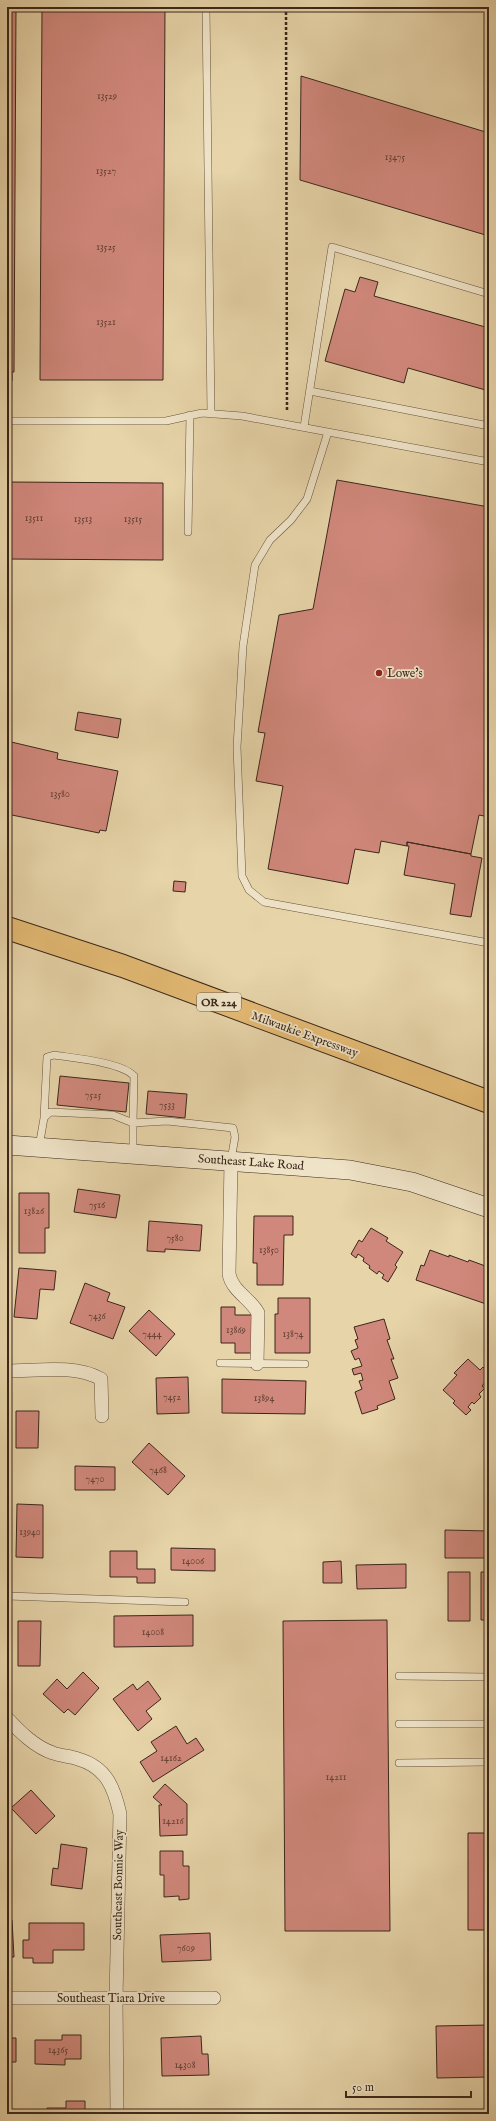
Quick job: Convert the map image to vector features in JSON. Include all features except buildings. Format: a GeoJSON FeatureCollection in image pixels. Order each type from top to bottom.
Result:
{"type":"FeatureCollection","features":[{"type":"Feature","properties":{"kind":"highway","name":"Milwaukie Expressway"},"geometry":{"type":"LineString","coordinates":[[7,928],[123,966],[489,1102]]}},
{"type":"Feature","properties":{"kind":"street","name":"Southeast Lake Road"},"geometry":{"type":"LineString","coordinates":[[7,1145],[314,1166],[379,1175],[412,1182],[489,1208]]}},
{"type":"Feature","properties":{"kind":"street"},"geometry":{"type":"LineString","coordinates":[[231,1161],[230,1274],[231,1281],[258,1313],[257,1364]]}},
{"type":"Feature","properties":{"kind":"street"},"geometry":{"type":"LineString","coordinates":[[7,1371],[77,1371],[90,1373],[101,1379],[102,1416]]}},
{"type":"Feature","properties":{"kind":"street","name":"Southeast Bonnie Way"},"geometry":{"type":"LineString","coordinates":[[7,1718],[30,1739],[52,1753],[79,1759],[93,1765],[106,1776],[115,1791],[120,1814],[116,1998],[117,2114]]}},
{"type":"Feature","properties":{"kind":"street","name":"Southeast Tiara Drive"},"geometry":{"type":"LineString","coordinates":[[7,1998],[214,1998]]}},
{"type":"Feature","properties":{"kind":"lane"},"geometry":{"type":"LineString","coordinates":[[206,7],[211,414]]}},
{"type":"Feature","properties":{"kind":"lane"},"geometry":{"type":"LineString","coordinates":[[304,427],[332,247],[489,294]]}},
{"type":"Feature","properties":{"kind":"lane"},"geometry":{"type":"LineString","coordinates":[[310,391],[489,426]]}},
{"type":"Feature","properties":{"kind":"lane"},"geometry":{"type":"LineString","coordinates":[[7,421],[166,421],[202,413],[242,416],[489,462]]}},
{"type":"Feature","properties":{"kind":"lane"},"geometry":{"type":"LineString","coordinates":[[188,532],[190,416]]}},
{"type":"Feature","properties":{"kind":"lane"},"geometry":{"type":"LineString","coordinates":[[328,432],[307,498],[291,520],[270,540],[255,565],[243,646],[237,747],[242,876],[249,890],[264,902],[489,943]]}},
{"type":"Feature","properties":{"kind":"lane"},"geometry":{"type":"LineString","coordinates":[[39,1147],[47,1115],[45,1065],[47,1058],[54,1055],[106,1064],[130,1071],[134,1076],[133,1154]]}},
{"type":"Feature","properties":{"kind":"lane"},"geometry":{"type":"LineString","coordinates":[[47,1115],[114,1115],[133,1123],[167,1121],[233,1128],[235,1137],[231,1161]]}},
{"type":"Feature","properties":{"kind":"lane"},"geometry":{"type":"LineString","coordinates":[[220,1363],[305,1364]]}},
{"type":"Feature","properties":{"kind":"lane"},"geometry":{"type":"LineString","coordinates":[[7,1596],[185,1602]]}},
{"type":"Feature","properties":{"kind":"lane"},"geometry":{"type":"LineString","coordinates":[[399,1676],[489,1677]]}},
{"type":"Feature","properties":{"kind":"lane"},"geometry":{"type":"LineString","coordinates":[[399,1724],[489,1724]]}},
{"type":"Feature","properties":{"kind":"lane"},"geometry":{"type":"LineString","coordinates":[[399,1763],[489,1762]]}},
{"type":"Feature","properties":{"kind":"path"},"geometry":{"type":"LineString","coordinates":[[286,7],[287,424]]}},
{"type":"Feature","properties":{"kind":"place","name":"Lowe's"},"geometry":{"type":"Point","coordinates":[379,673]}}]}
